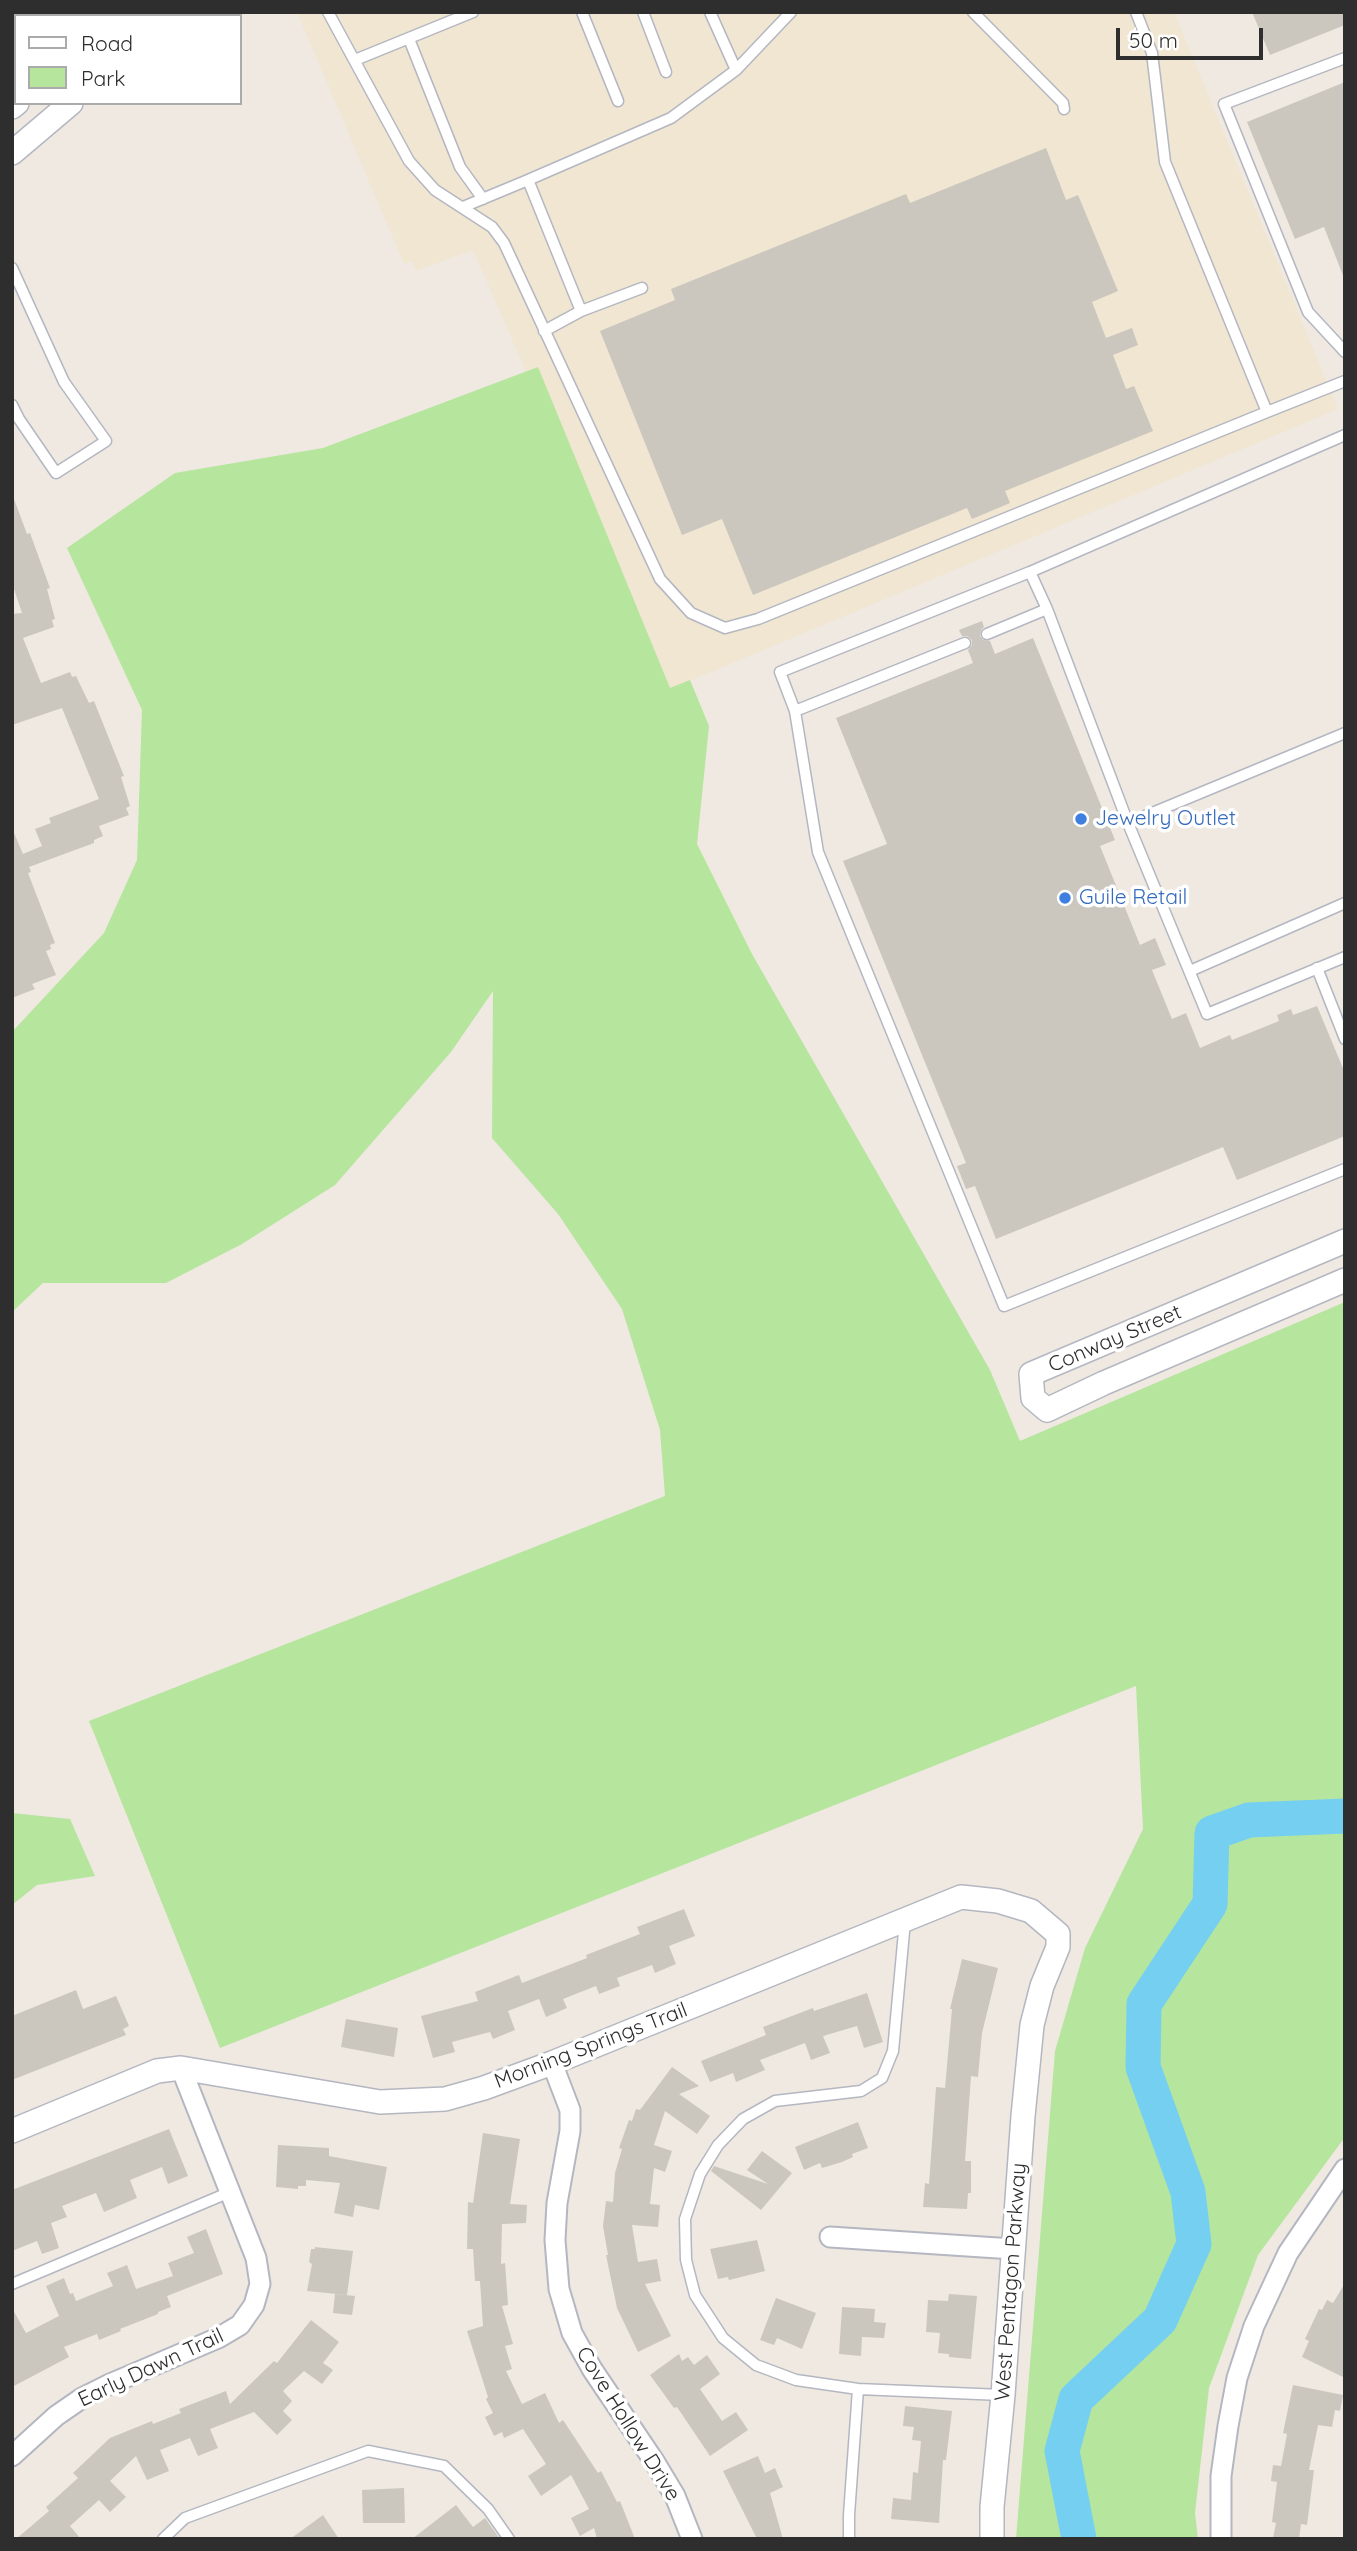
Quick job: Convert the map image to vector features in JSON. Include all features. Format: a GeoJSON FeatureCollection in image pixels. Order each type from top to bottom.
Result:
{"type":"FeatureCollection","features":[{"type":"Feature","properties":{"kind":"street"},"geometry":{"type":"LineString","coordinates":[[12,153],[69,105]]}},
{"type":"Feature","properties":{"kind":"street","name":"Conway Street"},"geometry":{"type":"LineString","coordinates":[[1345,1241],[1031,1374],[1033,1398],[1047,1410],[1345,1280]]}},
{"type":"Feature","properties":{"kind":"street","name":"Morning Springs Trail"},"geometry":{"type":"LineString","coordinates":[[12,2131],[157,2071],[181,2068],[380,2102],[445,2099],[552,2063],[961,1897],[998,1901],[1031,1910],[1058,1934],[1058,1947],[1042,1986],[1032,2025]]}},
{"type":"Feature","properties":{"kind":"street","name":"West Pentagon Parkway"},"geometry":{"type":"LineString","coordinates":[[992,2539],[992,2507],[1032,2025]]}},
{"type":"Feature","properties":{"kind":"street","name":"Cove Hollow Drive"},"geometry":{"type":"LineString","coordinates":[[552,2063],[570,2110],[570,2131],[557,2203],[555,2240],[559,2289],[572,2333],[675,2496],[692,2539]]}},
{"type":"Feature","properties":{"kind":"street","name":"Early Dawn Trail"},"geometry":{"type":"LineString","coordinates":[[12,2456],[56,2416],[82,2398],[218,2338],[240,2325],[254,2305],[260,2284],[256,2258],[181,2068]]}},
{"type":"Feature","properties":{"kind":"street"},"geometry":{"type":"LineString","coordinates":[[1221,2539],[1221,2476],[1228,2426],[1237,2378],[1254,2326],[1288,2253],[1345,2169]]}},
{"type":"Feature","properties":{"kind":"street"},"geometry":{"type":"LineString","coordinates":[[830,2237],[1013,2249]]}},
{"type":"Feature","properties":{"kind":"lane"},"geometry":{"type":"LineString","coordinates":[[328,12],[409,161],[435,190],[492,228],[503,243],[660,579],[691,613],[725,628],[771,614],[1345,380]]}},
{"type":"Feature","properties":{"kind":"lane"},"geometry":{"type":"LineString","coordinates":[[355,60],[473,12]]}},
{"type":"Feature","properties":{"kind":"lane"},"geometry":{"type":"LineString","coordinates":[[582,12],[618,101]]}},
{"type":"Feature","properties":{"kind":"lane"},"geometry":{"type":"LineString","coordinates":[[643,12],[666,72]]}},
{"type":"Feature","properties":{"kind":"lane"},"geometry":{"type":"LineString","coordinates":[[710,12],[736,70]]}},
{"type":"Feature","properties":{"kind":"lane"},"geometry":{"type":"LineString","coordinates":[[463,207],[671,118],[736,70],[791,12]]}},
{"type":"Feature","properties":{"kind":"lane"},"geometry":{"type":"LineString","coordinates":[[973,12],[1063,103],[1065,109]]}},
{"type":"Feature","properties":{"kind":"lane"},"geometry":{"type":"LineString","coordinates":[[1136,12],[1152,53],[1165,162],[1267,412]]}},
{"type":"Feature","properties":{"kind":"lane"},"geometry":{"type":"LineString","coordinates":[[409,39],[460,167],[483,199]]}},
{"type":"Feature","properties":{"kind":"lane"},"geometry":{"type":"LineString","coordinates":[[1345,58],[1224,104],[1308,312],[1345,352]]}},
{"type":"Feature","properties":{"kind":"lane"},"geometry":{"type":"LineString","coordinates":[[528,180],[581,311]]}},
{"type":"Feature","properties":{"kind":"lane"},"geometry":{"type":"LineString","coordinates":[[12,268],[64,382],[106,441],[56,473],[12,405]]}},
{"type":"Feature","properties":{"kind":"lane"},"geometry":{"type":"LineString","coordinates":[[544,331],[581,311],[642,288]]}},
{"type":"Feature","properties":{"kind":"lane"},"geometry":{"type":"LineString","coordinates":[[1345,435],[1030,572],[780,671],[795,711],[818,852],[1004,1306],[1345,1169]]}},
{"type":"Feature","properties":{"kind":"lane"},"geometry":{"type":"LineString","coordinates":[[1030,572],[1128,823],[1207,1014],[1344,958]]}},
{"type":"Feature","properties":{"kind":"lane"},"geometry":{"type":"LineString","coordinates":[[987,634],[1047,610]]}},
{"type":"Feature","properties":{"kind":"lane"},"geometry":{"type":"LineString","coordinates":[[795,711],[965,643]]}},
{"type":"Feature","properties":{"kind":"lane"},"geometry":{"type":"LineString","coordinates":[[1128,823],[1345,733]]}},
{"type":"Feature","properties":{"kind":"lane"},"geometry":{"type":"LineString","coordinates":[[1190,971],[1345,903]]}},
{"type":"Feature","properties":{"kind":"lane"},"geometry":{"type":"LineString","coordinates":[[1317,968],[1345,1039]]}},
{"type":"Feature","properties":{"kind":"lane"},"geometry":{"type":"LineString","coordinates":[[905,1921],[893,2051],[882,2078],[861,2091],[775,2101],[743,2119],[718,2145],[700,2174],[685,2219],[686,2260],[695,2295],[723,2339],[757,2365],[796,2379],[858,2389],[1003,2395]]}},
{"type":"Feature","properties":{"kind":"lane"},"geometry":{"type":"LineString","coordinates":[[12,2284],[230,2192]]}},
{"type":"Feature","properties":{"kind":"lane"},"geometry":{"type":"LineString","coordinates":[[849,2539],[858,2389]]}},
{"type":"Feature","properties":{"kind":"lane"},"geometry":{"type":"LineString","coordinates":[[163,2539],[185,2518],[368,2451],[444,2466],[488,2509],[509,2539]]}},
{"type":"Feature","properties":{"kind":"shaded area"},"geometry":{"type":"Polygon","coordinates":[[[297,12],[1174,12],[1338,409],[666,691],[473,250],[416,271],[412,261],[404,264],[297,12]]]}},
{"type":"Feature","properties":{"kind":"green space"},"geometry":{"type":"Polygon","coordinates":[[[538,367],[670,688],[690,680],[709,726],[697,844],[752,954],[990,1370],[1020,1441],[1345,1302],[1345,2137],[1258,2255],[1209,2388],[1195,2513],[1198,2539],[1016,2539],[1055,2051],[1085,1948],[1143,1829],[1136,1686],[220,2048],[89,1721],[665,1496],[660,1430],[622,1309],[558,1214],[492,1138],[493,991],[451,1052],[335,1185],[242,1244],[166,1283],[43,1283],[12,1312],[12,1032],[104,933],[137,860],[142,710],[67,548],[175,473],[323,448],[538,367]]]}},
{"type":"Feature","properties":{"kind":"green space"},"geometry":{"type":"Polygon","coordinates":[[[12,1813],[70,1819],[95,1876],[37,1885],[12,1905],[12,1813]]]}},
{"type":"Feature","properties":{"kind":"building"},"geometry":{"type":"Polygon","coordinates":[[[1252,12],[1345,12],[1345,25],[1270,55],[1252,12]]]}},
{"type":"Feature","properties":{"kind":"building"},"geometry":{"type":"Polygon","coordinates":[[[1345,82],[1344,278],[1324,227],[1295,239],[1247,122],[1345,82]]]}},
{"type":"Feature","properties":{"kind":"building"},"geometry":{"type":"Polygon","coordinates":[[[1046,148],[1066,200],[1078,195],[1118,291],[1092,302],[1106,338],[1132,328],[1138,345],[1113,355],[1126,389],[1134,386],[1153,431],[1005,491],[1010,503],[972,519],[967,508],[753,595],[722,519],[682,535],[600,331],[675,300],[671,289],[906,194],[910,203],[1046,148]]]}},
{"type":"Feature","properties":{"kind":"building"},"geometry":{"type":"Polygon","coordinates":[[[14,499],[50,588],[47,589],[55,619],[52,620],[54,627],[23,638],[41,683],[70,672],[72,677],[76,676],[89,703],[94,701],[124,776],[121,777],[130,806],[126,808],[129,815],[99,826],[103,836],[94,840],[94,843],[29,867],[31,872],[28,873],[55,943],[46,951],[56,975],[32,984],[35,989],[12,998],[12,828],[23,854],[42,846],[35,829],[51,823],[49,818],[99,799],[62,708],[12,725],[12,614],[22,613],[12,583],[14,499]]]}},
{"type":"Feature","properties":{"kind":"building"},"geometry":{"type":"Polygon","coordinates":[[[982,621],[984,627],[980,636],[983,640],[990,641],[995,654],[1033,638],[1115,840],[1100,846],[1140,945],[1155,938],[1166,965],[1152,970],[1172,1019],[1186,1013],[1200,1048],[1230,1035],[1232,1040],[1279,1021],[1277,1015],[1291,1009],[1293,1015],[1317,1006],[1345,1073],[1345,1136],[1237,1180],[1223,1147],[996,1239],[975,1186],[966,1189],[957,1166],[966,1163],[843,861],[887,844],[836,718],[973,663],[968,650],[972,640],[962,636],[959,630],[982,621]]]}},
{"type":"Feature","properties":{"kind":"building"},"geometry":{"type":"Polygon","coordinates":[[[684,1909],[695,1936],[669,1946],[676,1964],[655,1973],[652,1965],[617,1978],[620,1986],[599,1994],[596,1986],[563,1999],[567,2008],[546,2017],[539,1999],[508,2011],[515,2030],[493,2039],[490,2032],[452,2042],[455,2052],[433,2058],[421,2016],[478,2001],[475,1992],[519,1975],[522,1983],[587,1958],[586,1955],[640,1934],[637,1927],[684,1909]]]}},
{"type":"Feature","properties":{"kind":"building"},"geometry":{"type":"Polygon","coordinates":[[[962,1959],[998,1968],[982,2033],[978,2077],[971,2076],[965,2161],[971,2161],[971,2193],[968,2193],[967,2209],[923,2207],[925,2183],[929,2184],[936,2087],[945,2088],[950,2009],[962,1959]]]}},
{"type":"Feature","properties":{"kind":"building"},"geometry":{"type":"Polygon","coordinates":[[[76,1990],[83,2009],[116,1996],[129,2026],[123,2029],[126,2035],[12,2080],[12,2016],[76,1990]]]}},
{"type":"Feature","properties":{"kind":"building"},"geometry":{"type":"Polygon","coordinates":[[[867,1993],[883,2042],[864,2048],[857,2026],[823,2036],[830,2053],[811,2060],[805,2043],[760,2060],[765,2070],[736,2082],[733,2073],[710,2082],[701,2061],[766,2035],[763,2027],[813,2008],[814,2011],[867,1993]]]}},
{"type":"Feature","properties":{"kind":"building"},"geometry":{"type":"Polygon","coordinates":[[[346,2019],[398,2028],[394,2057],[341,2047],[346,2019]]]}},
{"type":"Feature","properties":{"kind":"building"},"geometry":{"type":"Polygon","coordinates":[[[672,2067],[699,2086],[679,2094],[710,2116],[697,2134],[665,2111],[654,2145],[672,2151],[665,2172],[654,2168],[650,2204],[660,2205],[658,2227],[632,2225],[638,2262],[657,2259],[661,2281],[645,2284],[671,2336],[638,2352],[617,2308],[603,2226],[606,2201],[613,2202],[615,2173],[622,2149],[619,2148],[629,2120],[632,2121],[636,2109],[640,2110],[672,2067]]]}},
{"type":"Feature","properties":{"kind":"building"},"geometry":{"type":"Polygon","coordinates":[[[858,2122],[868,2148],[852,2154],[853,2157],[842,2162],[822,2168],[820,2163],[804,2170],[795,2147],[858,2122]]]}},
{"type":"Feature","properties":{"kind":"building"},"geometry":{"type":"Polygon","coordinates":[[[169,2129],[188,2176],[168,2184],[162,2167],[130,2180],[137,2198],[104,2212],[96,2193],[62,2206],[67,2217],[51,2223],[59,2248],[42,2254],[37,2241],[12,2251],[12,2190],[169,2129]]]}},
{"type":"Feature","properties":{"kind":"building"},"geometry":{"type":"Polygon","coordinates":[[[483,2133],[520,2139],[510,2204],[527,2205],[526,2223],[502,2224],[501,2264],[505,2263],[508,2305],[502,2306],[513,2344],[505,2346],[512,2369],[506,2371],[522,2404],[545,2393],[559,2423],[563,2420],[598,2473],[601,2471],[617,2502],[620,2501],[635,2539],[597,2539],[594,2528],[580,2536],[571,2518],[589,2509],[571,2475],[541,2496],[528,2476],[546,2464],[523,2429],[504,2438],[502,2432],[494,2436],[485,2417],[493,2413],[486,2399],[488,2397],[467,2331],[483,2326],[480,2281],[475,2281],[473,2249],[467,2249],[468,2202],[473,2203],[483,2133]]]}},
{"type":"Feature","properties":{"kind":"building"},"geometry":{"type":"Polygon","coordinates":[[[278,2145],[329,2148],[329,2156],[387,2167],[379,2210],[355,2205],[353,2217],[334,2213],[340,2183],[306,2180],[306,2186],[298,2186],[298,2189],[276,2187],[278,2145]]]}},
{"type":"Feature","properties":{"kind":"building"},"geometry":{"type":"Polygon","coordinates":[[[762,2151],[792,2173],[761,2210],[711,2171],[714,2166],[768,2184],[747,2170],[762,2151]]]}},
{"type":"Feature","properties":{"kind":"building"},"geometry":{"type":"Polygon","coordinates":[[[206,2229],[223,2274],[167,2296],[171,2307],[120,2329],[121,2331],[99,2340],[97,2334],[64,2347],[69,2357],[12,2387],[12,2308],[26,2333],[59,2316],[46,2286],[64,2278],[76,2301],[113,2286],[107,2273],[127,2265],[136,2289],[173,2276],[168,2263],[194,2253],[187,2237],[206,2229]]]}},
{"type":"Feature","properties":{"kind":"building"},"geometry":{"type":"Polygon","coordinates":[[[757,2240],[765,2271],[729,2280],[728,2277],[718,2279],[710,2249],[757,2240]]]}},
{"type":"Feature","properties":{"kind":"building"},"geometry":{"type":"Polygon","coordinates":[[[315,2247],[353,2251],[347,2295],[307,2291],[312,2264],[309,2262],[311,2249],[315,2247]]]}},
{"type":"Feature","properties":{"kind":"building"},"geometry":{"type":"Polygon","coordinates":[[[1345,2283],[1345,2378],[1302,2357],[1309,2341],[1305,2339],[1319,2309],[1322,2310],[1327,2300],[1333,2303],[1345,2283]]]}},
{"type":"Feature","properties":{"kind":"building"},"geometry":{"type":"Polygon","coordinates":[[[335,2294],[355,2296],[352,2315],[333,2313],[335,2294]]]}},
{"type":"Feature","properties":{"kind":"building"},"geometry":{"type":"Polygon","coordinates":[[[949,2294],[977,2296],[971,2359],[938,2353],[940,2333],[926,2332],[928,2300],[948,2301],[949,2294]]]}},
{"type":"Feature","properties":{"kind":"building"},"geometry":{"type":"Polygon","coordinates":[[[776,2298],[816,2313],[802,2349],[777,2338],[774,2345],[760,2340],[776,2298]]]}},
{"type":"Feature","properties":{"kind":"building"},"geometry":{"type":"Polygon","coordinates":[[[842,2307],[875,2309],[874,2322],[886,2323],[884,2338],[862,2337],[861,2356],[839,2354],[842,2307]]]}},
{"type":"Feature","properties":{"kind":"building"},"geometry":{"type":"Polygon","coordinates":[[[311,2320],[339,2342],[323,2363],[333,2370],[322,2384],[304,2371],[283,2391],[292,2401],[283,2411],[292,2420],[277,2435],[254,2412],[210,2429],[218,2448],[198,2456],[190,2438],[160,2450],[169,2471],[147,2480],[136,2456],[110,2481],[126,2497],[110,2512],[99,2500],[70,2526],[81,2539],[16,2539],[49,2511],[46,2507],[78,2478],[73,2473],[110,2438],[181,2413],[179,2409],[226,2391],[230,2404],[274,2361],[277,2363],[311,2320]]]}},
{"type":"Feature","properties":{"kind":"building"},"geometry":{"type":"Polygon","coordinates":[[[679,2354],[682,2361],[688,2357],[694,2365],[707,2355],[720,2374],[700,2389],[722,2421],[736,2412],[748,2430],[710,2456],[677,2407],[674,2408],[650,2375],[679,2354]]]}},
{"type":"Feature","properties":{"kind":"building"},"geometry":{"type":"Polygon","coordinates":[[[1293,2385],[1343,2395],[1340,2411],[1335,2410],[1332,2427],[1318,2425],[1309,2470],[1314,2470],[1307,2525],[1301,2524],[1299,2539],[1282,2539],[1273,2538],[1276,2523],[1272,2522],[1277,2482],[1271,2481],[1273,2465],[1281,2466],[1287,2434],[1283,2433],[1293,2385]]]}},
{"type":"Feature","properties":{"kind":"building"},"geometry":{"type":"Polygon","coordinates":[[[905,2406],[952,2411],[946,2460],[943,2460],[939,2523],[891,2519],[893,2498],[911,2500],[913,2472],[918,2473],[921,2441],[912,2440],[914,2427],[903,2426],[905,2406]]]}},
{"type":"Feature","properties":{"kind":"building"},"geometry":{"type":"Polygon","coordinates":[[[758,2456],[765,2473],[775,2468],[783,2487],[770,2493],[783,2539],[757,2539],[723,2471],[758,2456]]]}},
{"type":"Feature","properties":{"kind":"building"},"geometry":{"type":"Polygon","coordinates":[[[404,2488],[405,2523],[363,2523],[362,2490],[404,2488]]]}},
{"type":"Feature","properties":{"kind":"building"},"geometry":{"type":"Polygon","coordinates":[[[456,2505],[473,2527],[485,2518],[500,2539],[412,2539],[456,2505]]]}},
{"type":"Feature","properties":{"kind":"building"},"geometry":{"type":"Polygon","coordinates":[[[323,2515],[339,2539],[290,2539],[323,2515]]]}},
{"type":"Feature","properties":{"kind":"waterway"},"geometry":{"type":"LineString","coordinates":[[1079,2539],[1062,2451],[1076,2399],[1160,2320],[1194,2244],[1188,2192],[1143,2067],[1144,2004],[1210,1904],[1212,1833],[1249,1820],[1345,1816]]}},
{"type":"Feature","properties":{"kind":"place","name":"Jewelry Outlet"},"geometry":{"type":"Point","coordinates":[1081,819]}},
{"type":"Feature","properties":{"kind":"place","name":"Guile Retail"},"geometry":{"type":"Point","coordinates":[1065,898]}}]}
